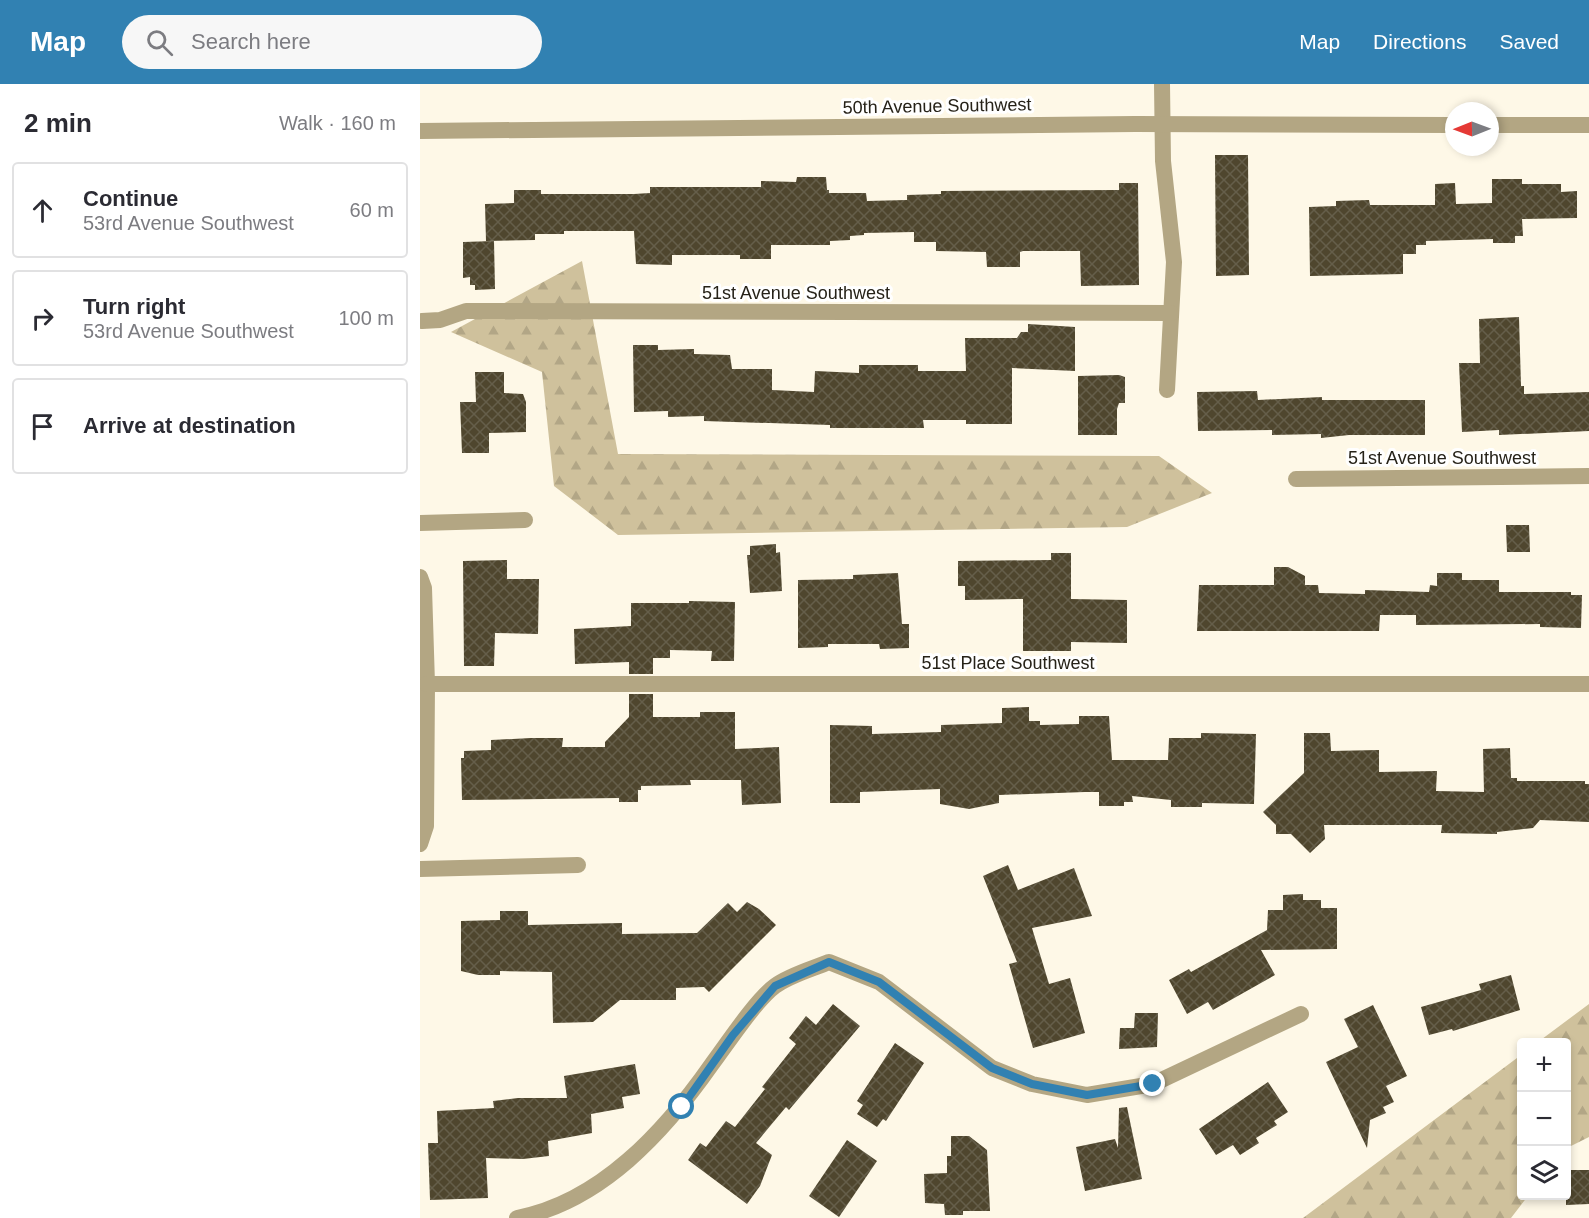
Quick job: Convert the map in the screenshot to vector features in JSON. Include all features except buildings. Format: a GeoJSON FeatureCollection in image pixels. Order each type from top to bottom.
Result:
{"type":"FeatureCollection","features":[{"type":"Feature","properties":{"kind":"street"},"geometry":{"type":"LineString","coordinates":[[1162,84],[1163,161],[1174,262],[1167,390]]}},
{"type":"Feature","properties":{"kind":"street","name":"50th Avenue Southwest"},"geometry":{"type":"LineString","coordinates":[[420,131],[1162,124],[1445,125]]}},
{"type":"Feature","properties":{"kind":"street"},"geometry":{"type":"LineString","coordinates":[[1499,125],[1589,125]]}},
{"type":"Feature","properties":{"kind":"street","name":"51st Avenue Southwest"},"geometry":{"type":"LineString","coordinates":[[422,321],[440,320],[466,311],[1171,313]]}},
{"type":"Feature","properties":{"kind":"street","name":"51st Avenue Southwest"},"geometry":{"type":"LineString","coordinates":[[1296,479],[1589,476]]}},
{"type":"Feature","properties":{"kind":"street"},"geometry":{"type":"LineString","coordinates":[[420,523],[525,520]]}},
{"type":"Feature","properties":{"kind":"street"},"geometry":{"type":"LineString","coordinates":[[420,577],[424,588],[427,684],[426,826],[420,844]]}},
{"type":"Feature","properties":{"kind":"street","name":"51st Place Southwest"},"geometry":{"type":"LineString","coordinates":[[427,684],[1589,684]]}},
{"type":"Feature","properties":{"kind":"street"},"geometry":{"type":"LineString","coordinates":[[420,869],[578,865]]}},
{"type":"Feature","properties":{"kind":"street"},"geometry":{"type":"LineString","coordinates":[[517,1218],[540,1214],[615,1174],[682,1107],[733,1035],[775,986],[829,962],[879,982],[992,1068],[1032,1084],[1087,1095],[1153,1084],[1301,1014]]}},
{"type":"Feature","properties":{"kind":"green space"},"geometry":{"type":"Polygon","coordinates":[[[582,261],[618,454],[1159,456],[1212,493],[1127,527],[618,535],[554,486],[542,372],[451,332],[582,261]]]}},
{"type":"Feature","properties":{"kind":"green space"},"geometry":{"type":"Polygon","coordinates":[[[1589,1004],[1589,1137],[1571,1146],[1571,1038],[1543,1038],[1589,1004]]]}},
{"type":"Feature","properties":{"kind":"green space"},"geometry":{"type":"Polygon","coordinates":[[[1517,1058],[1517,1200],[1525,1200],[1511,1218],[1303,1218],[1517,1058]]]}},
{"type":"Feature","properties":{"kind":"route"},"geometry":{"type":"LineString","coordinates":[[682,1107],[733,1035],[775,986],[829,962],[879,982],[992,1068],[1032,1084],[1087,1095],[1153,1084]]}}]}
